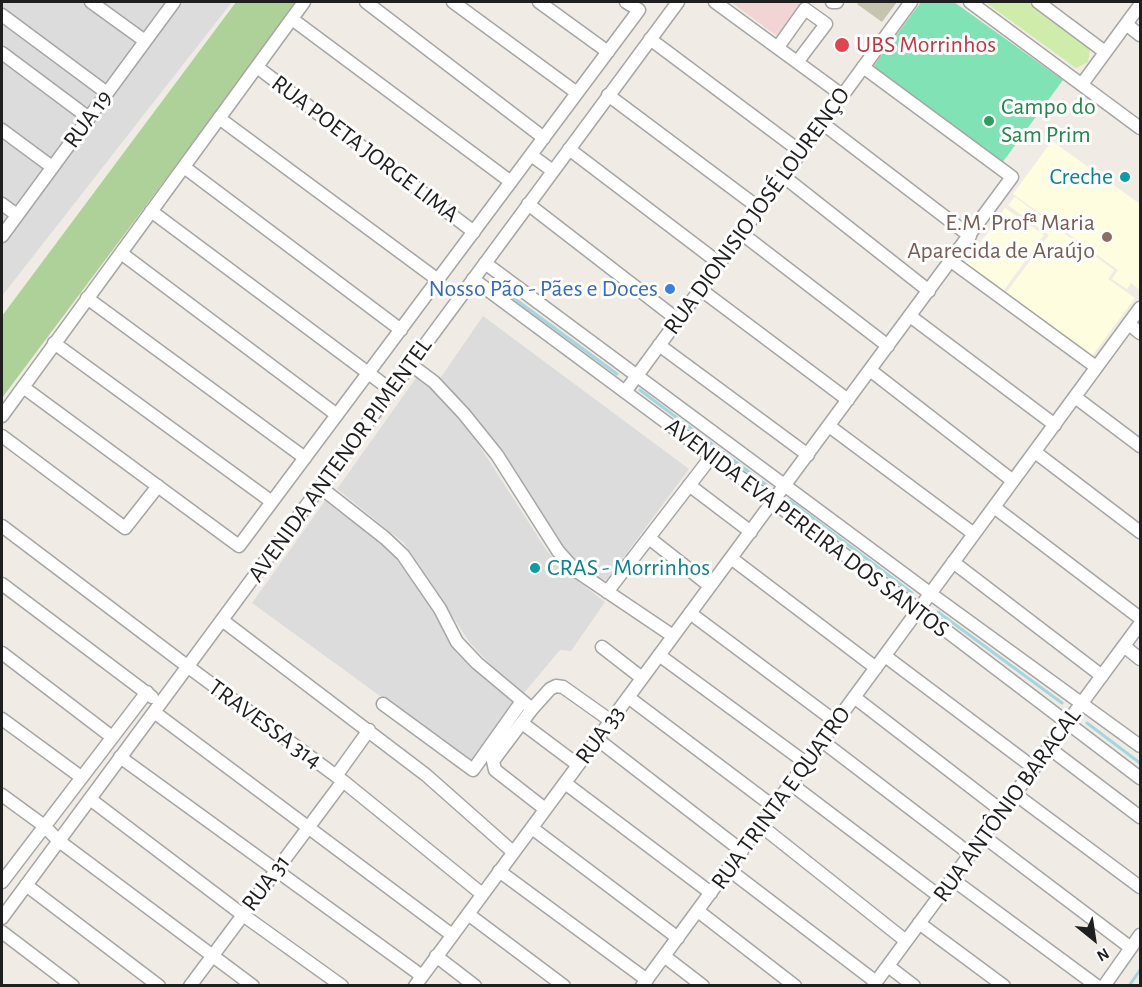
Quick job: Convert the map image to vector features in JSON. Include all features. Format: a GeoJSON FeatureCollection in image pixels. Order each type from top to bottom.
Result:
{"type":"FeatureCollection","features":[{"type":"Feature","properties":{"kind":"street"},"geometry":{"type":"LineString","coordinates":[[92,2],[145,41]]}},
{"type":"Feature","properties":{"kind":"street","name":"RUA 19"},"geometry":{"type":"LineString","coordinates":[[2,236],[174,2]]}},
{"type":"Feature","properties":{"kind":"street"},"geometry":{"type":"LineString","coordinates":[[2,416],[304,2]]}},
{"type":"Feature","properties":{"kind":"street"},"geometry":{"type":"LineString","coordinates":[[366,2],[544,138]]}},
{"type":"Feature","properties":{"kind":"street"},"geometry":{"type":"LineString","coordinates":[[453,2],[578,93]]}},
{"type":"Feature","properties":{"kind":"street"},"geometry":{"type":"LineString","coordinates":[[539,2],[608,52]]}},
{"type":"Feature","properties":{"kind":"street"},"geometry":{"type":"LineString","coordinates":[[22,387],[239,546],[639,10],[626,2]]}},
{"type":"Feature","properties":{"kind":"street"},"geometry":{"type":"LineString","coordinates":[[715,2],[843,95]]}},
{"type":"Feature","properties":{"kind":"street","name":"RUA DIONISIO JOSÉ LOURENÇO"},"geometry":{"type":"LineString","coordinates":[[625,392],[911,2]]}},
{"type":"Feature","properties":{"kind":"street"},"geometry":{"type":"LineString","coordinates":[[970,2],[1140,128]]}},
{"type":"Feature","properties":{"kind":"street"},"geometry":{"type":"LineString","coordinates":[[1038,2],[1106,51]]}},
{"type":"Feature","properties":{"kind":"street","name":"AVENIDA ANTENOR PIMENTEL"},"geometry":{"type":"LineString","coordinates":[[2,918],[609,95],[650,39],[672,3]]}},
{"type":"Feature","properties":{"kind":"street"},"geometry":{"type":"LineString","coordinates":[[1082,84],[1140,5]]}},
{"type":"Feature","properties":{"kind":"street"},"geometry":{"type":"LineString","coordinates":[[778,47],[806,9],[826,24],[798,61]]}},
{"type":"Feature","properties":{"kind":"street"},"geometry":{"type":"LineString","coordinates":[[2,15],[107,93]]}},
{"type":"Feature","properties":{"kind":"street"},"geometry":{"type":"LineString","coordinates":[[291,19],[511,182]]}},
{"type":"Feature","properties":{"kind":"street"},"geometry":{"type":"LineString","coordinates":[[1126,24],[1140,35]]}},
{"type":"Feature","properties":{"kind":"street"},"geometry":{"type":"LineString","coordinates":[[650,39],[801,152]]}},
{"type":"Feature","properties":{"kind":"street"},"geometry":{"type":"LineString","coordinates":[[2,53],[88,118]]}},
{"type":"Feature","properties":{"kind":"street","name":"RUA POETA JORGE LIMA"},"geometry":{"type":"LineString","coordinates":[[256,67],[474,232]]}},
{"type":"Feature","properties":{"kind":"street","name":"RUA 33"},"geometry":{"type":"LineString","coordinates":[[418,981],[1012,177],[863,67]]}},
{"type":"Feature","properties":{"kind":"street"},"geometry":{"type":"LineString","coordinates":[[609,95],[759,208]]}},
{"type":"Feature","properties":{"kind":"street"},"geometry":{"type":"LineString","coordinates":[[219,118],[438,280]]}},
{"type":"Feature","properties":{"kind":"street"},"geometry":{"type":"LineString","coordinates":[[822,123],[970,236]]}},
{"type":"Feature","properties":{"kind":"street"},"geometry":{"type":"LineString","coordinates":[[2,130],[52,167]]}},
{"type":"Feature","properties":{"kind":"street"},"geometry":{"type":"LineString","coordinates":[[569,149],[719,263]]}},
{"type":"Feature","properties":{"kind":"street"},"geometry":{"type":"LineString","coordinates":[[531,155],[553,171]]}},
{"type":"Feature","properties":{"kind":"street"},"geometry":{"type":"LineString","coordinates":[[184,166],[401,330]]}},
{"type":"Feature","properties":{"kind":"street"},"geometry":{"type":"LineString","coordinates":[[783,176],[929,291]]}},
{"type":"Feature","properties":{"kind":"street"},"geometry":{"type":"LineString","coordinates":[[2,204],[17,215]]}},
{"type":"Feature","properties":{"kind":"street"},"geometry":{"type":"LineString","coordinates":[[528,204],[678,320]]}},
{"type":"Feature","properties":{"kind":"street"},"geometry":{"type":"LineString","coordinates":[[151,211],[391,390]]}},
{"type":"Feature","properties":{"kind":"street"},"geometry":{"type":"LineString","coordinates":[[741,233],[888,346]]}},
{"type":"Feature","properties":{"kind":"street"},"geometry":{"type":"LineString","coordinates":[[121,253],[337,415]]}},
{"type":"Feature","properties":{"kind":"street"},"geometry":{"type":"LineString","coordinates":[[951,261],[1096,367]]}},
{"type":"Feature","properties":{"kind":"street","name":"AVENIDA EVA PEREIRA DOS SANTOS"},"geometry":{"type":"LineString","coordinates":[[485,263],[1140,746]]}},
{"type":"Feature","properties":{"kind":"street","name":"AVENIDA EVA PEREIRA DOS SANTOS"},"geometry":{"type":"LineString","coordinates":[[473,279],[919,610],[1140,778]]}},
{"type":"Feature","properties":{"kind":"street"},"geometry":{"type":"LineString","coordinates":[[700,289],[848,400]]}},
{"type":"Feature","properties":{"kind":"street"},"geometry":{"type":"LineString","coordinates":[[87,298],[305,458]]}},
{"type":"Feature","properties":{"kind":"street","name":"RUA TRINTA E QUATRO"},"geometry":{"type":"LineString","coordinates":[[644,983],[1140,308]]}},
{"type":"Feature","properties":{"kind":"street"},"geometry":{"type":"LineString","coordinates":[[910,316],[1055,425]]}},
{"type":"Feature","properties":{"kind":"street"},"geometry":{"type":"LineString","coordinates":[[1129,324],[1140,333]]}},
{"type":"Feature","properties":{"kind":"street"},"geometry":{"type":"LineString","coordinates":[[54,343],[272,502]]}},
{"type":"Feature","properties":{"kind":"street"},"geometry":{"type":"LineString","coordinates":[[659,345],[808,454]]}},
{"type":"Feature","properties":{"kind":"street"},"geometry":{"type":"LineString","coordinates":[[411,364],[434,382],[464,414],[497,455],[558,551],[575,570],[673,636]]}},
{"type":"Feature","properties":{"kind":"street"},"geometry":{"type":"LineString","coordinates":[[870,370],[1013,481]]}},
{"type":"Feature","properties":{"kind":"street"},"geometry":{"type":"LineString","coordinates":[[1075,397],[1140,446]]}},
{"type":"Feature","properties":{"kind":"street"},"geometry":{"type":"LineString","coordinates":[[828,426],[974,534]]}},
{"type":"Feature","properties":{"kind":"street"},"geometry":{"type":"LineString","coordinates":[[2,436],[125,528],[158,486]]}},
{"type":"Feature","properties":{"kind":"street"},"geometry":{"type":"LineString","coordinates":[[1035,452],[1140,532]]}},
{"type":"Feature","properties":{"kind":"street"},"geometry":{"type":"LineString","coordinates":[[607,592],[711,457]]}},
{"type":"Feature","properties":{"kind":"street"},"geometry":{"type":"LineString","coordinates":[[689,485],[751,531]]}},
{"type":"Feature","properties":{"kind":"street"},"geometry":{"type":"LineString","coordinates":[[320,487],[403,555],[440,609],[457,642],[477,663],[527,705]]}},
{"type":"Feature","properties":{"kind":"street"},"geometry":{"type":"LineString","coordinates":[[994,507],[1140,618]]}},
{"type":"Feature","properties":{"kind":"street","name":"TRAVESSA 314"},"geometry":{"type":"LineString","coordinates":[[2,526],[340,778],[482,894]]}},
{"type":"Feature","properties":{"kind":"street"},"geometry":{"type":"LineString","coordinates":[[649,538],[710,586]]}},
{"type":"Feature","properties":{"kind":"street"},"geometry":{"type":"LineString","coordinates":[[731,558],[876,668]]}},
{"type":"Feature","properties":{"kind":"street"},"geometry":{"type":"LineString","coordinates":[[954,562],[1102,676]]}},
{"type":"Feature","properties":{"kind":"street"},"geometry":{"type":"LineString","coordinates":[[2,584],[147,692],[157,707],[308,826],[452,934]]}},
{"type":"Feature","properties":{"kind":"street"},"geometry":{"type":"LineString","coordinates":[[690,613],[836,722]]}},
{"type":"Feature","properties":{"kind":"street"},"geometry":{"type":"LineString","coordinates":[[222,620],[426,775],[513,852]]}},
{"type":"Feature","properties":{"kind":"street","name":"RUA ANTÔNIO BARACAL"},"geometry":{"type":"LineString","coordinates":[[875,984],[1140,624]]}},
{"type":"Feature","properties":{"kind":"street"},"geometry":{"type":"LineString","coordinates":[[1124,646],[1140,659]]}},
{"type":"Feature","properties":{"kind":"street"},"geometry":{"type":"LineString","coordinates":[[602,647],[642,678]]}},
{"type":"Feature","properties":{"kind":"street"},"geometry":{"type":"LineString","coordinates":[[2,653],[112,737]]}},
{"type":"Feature","properties":{"kind":"street"},"geometry":{"type":"LineString","coordinates":[[659,656],[806,763]]}},
{"type":"Feature","properties":{"kind":"street"},"geometry":{"type":"LineString","coordinates":[[885,656],[1034,768]]}},
{"type":"Feature","properties":{"kind":"street"},"geometry":{"type":"LineString","coordinates":[[385,706],[473,770],[527,705],[556,686],[563,687],[611,721]]}},
{"type":"Feature","properties":{"kind":"street"},"geometry":{"type":"LineString","coordinates":[[3,876],[147,692]]}},
{"type":"Feature","properties":{"kind":"street"},"geometry":{"type":"LineString","coordinates":[[628,697],[774,807]]}},
{"type":"Feature","properties":{"kind":"street"},"geometry":{"type":"LineString","coordinates":[[854,698],[1002,811]]}},
{"type":"Feature","properties":{"kind":"street"},"geometry":{"type":"LineString","coordinates":[[527,705],[522,723],[493,761],[493,765],[495,770],[545,809]]}},
{"type":"Feature","properties":{"kind":"street"},"geometry":{"type":"LineString","coordinates":[[2,719],[81,777]]}},
{"type":"Feature","properties":{"kind":"street"},"geometry":{"type":"LineString","coordinates":[[522,723],[578,765]]}},
{"type":"Feature","properties":{"kind":"street","name":"RUA 31"},"geometry":{"type":"LineString","coordinates":[[190,986],[308,826],[369,730]]}},
{"type":"Feature","properties":{"kind":"street"},"geometry":{"type":"LineString","coordinates":[[597,739],[742,851]]}},
{"type":"Feature","properties":{"kind":"street"},"geometry":{"type":"LineString","coordinates":[[822,741],[970,854]]}},
{"type":"Feature","properties":{"kind":"street"},"geometry":{"type":"LineString","coordinates":[[1049,748],[1140,817]]}},
{"type":"Feature","properties":{"kind":"street"},"geometry":{"type":"LineString","coordinates":[[120,757],[276,870],[418,981]]}},
{"type":"Feature","properties":{"kind":"street"},"geometry":{"type":"LineString","coordinates":[[564,783],[711,893]]}},
{"type":"Feature","properties":{"kind":"street"},"geometry":{"type":"LineString","coordinates":[[791,784],[939,896]]}},
{"type":"Feature","properties":{"kind":"street"},"geometry":{"type":"LineString","coordinates":[[1015,794],[1140,887]]}},
{"type":"Feature","properties":{"kind":"street"},"geometry":{"type":"LineString","coordinates":[[2,795],[43,825],[59,841],[253,986]]}},
{"type":"Feature","properties":{"kind":"street"},"geometry":{"type":"LineString","coordinates":[[90,799],[243,915],[342,986]]}},
{"type":"Feature","properties":{"kind":"street"},"geometry":{"type":"LineString","coordinates":[[760,825],[906,941]]}},
{"type":"Feature","properties":{"kind":"street"},"geometry":{"type":"LineString","coordinates":[[532,828],[678,938]]}},
{"type":"Feature","properties":{"kind":"street"},"geometry":{"type":"LineString","coordinates":[[983,836],[1131,948]]}},
{"type":"Feature","properties":{"kind":"street"},"geometry":{"type":"LineString","coordinates":[[728,869],[875,984]]}},
{"type":"Feature","properties":{"kind":"street"},"geometry":{"type":"LineString","coordinates":[[499,871],[644,983]]}},
{"type":"Feature","properties":{"kind":"street"},"geometry":{"type":"LineString","coordinates":[[952,879],[1097,986]]}},
{"type":"Feature","properties":{"kind":"street"},"geometry":{"type":"LineString","coordinates":[[26,885],[159,986]]}},
{"type":"Feature","properties":{"kind":"street"},"geometry":{"type":"LineString","coordinates":[[698,911],[795,986]]}},
{"type":"Feature","properties":{"kind":"street"},"geometry":{"type":"LineString","coordinates":[[468,914],[564,986]]}},
{"type":"Feature","properties":{"kind":"street"},"geometry":{"type":"LineString","coordinates":[[919,923],[1004,986]]}},
{"type":"Feature","properties":{"kind":"street"},"geometry":{"type":"LineString","coordinates":[[2,932],[73,986]]}},
{"type":"Feature","properties":{"kind":"street"},"geometry":{"type":"LineString","coordinates":[[1104,986],[1140,935]]}},
{"type":"Feature","properties":{"kind":"street"},"geometry":{"type":"LineString","coordinates":[[436,956],[476,986]]}},
{"type":"Feature","properties":{"kind":"street"},"geometry":{"type":"LineString","coordinates":[[664,956],[703,986]]}},
{"type":"Feature","properties":{"kind":"street"},"geometry":{"type":"LineString","coordinates":[[888,966],[914,986]]}},
{"type":"Feature","properties":{"kind":"shaded area"},"geometry":{"type":"Polygon","coordinates":[[[2,2],[232,2],[2,296],[2,2]]]}},
{"type":"Feature","properties":{"kind":"shaded area"},"geometry":{"type":"Polygon","coordinates":[[[731,2],[798,2],[802,4],[777,36],[731,2]]]}},
{"type":"Feature","properties":{"kind":"shaded area"},"geometry":{"type":"Polygon","coordinates":[[[859,2],[897,2],[882,22],[857,4],[859,2]]]}},
{"type":"Feature","properties":{"kind":"shaded area","name":"E.M. Profª Maria Aparecida de Araújo"},"geometry":{"type":"Polygon","coordinates":[[[1052,141],[1140,204],[1140,290],[1131,283],[1127,289],[1112,279],[1118,270],[1013,194],[1052,141]]]}},
{"type":"Feature","properties":{"kind":"shaded area"},"geometry":{"type":"Polygon","coordinates":[[[1015,197],[1114,270],[1108,279],[1135,298],[1092,356],[1006,293],[1049,235],[1008,205],[1015,197]]]}},
{"type":"Feature","properties":{"kind":"shaded area"},"geometry":{"type":"Polygon","coordinates":[[[1005,208],[1044,235],[1004,290],[966,263],[1005,208]]]}},
{"type":"Feature","properties":{"kind":"shaded area"},"geometry":{"type":"Polygon","coordinates":[[[483,316],[689,469],[606,581],[582,568],[556,540],[486,430],[439,380],[483,316]]]}},
{"type":"Feature","properties":{"kind":"shaded area"},"geometry":{"type":"Polygon","coordinates":[[[416,378],[424,380],[468,428],[547,551],[569,574],[605,602],[571,651],[560,650],[524,693],[495,669],[470,643],[404,543],[337,489],[416,378]]]}},
{"type":"Feature","properties":{"kind":"shaded area"},"geometry":{"type":"Polygon","coordinates":[[[325,501],[388,547],[465,659],[516,703],[471,762],[252,603],[325,501]]]}},
{"type":"Feature","properties":{"kind":"green space"},"geometry":{"type":"Polygon","coordinates":[[[236,2],[298,2],[2,398],[2,316],[236,2]]]}},
{"type":"Feature","properties":{"kind":"green space","name":"Campo do Sam Prim"},"geometry":{"type":"Polygon","coordinates":[[[921,2],[954,2],[1063,80],[1002,163],[872,68],[921,2]]]}},
{"type":"Feature","properties":{"kind":"green space"},"geometry":{"type":"Polygon","coordinates":[[[985,2],[1028,2],[1090,48],[1088,62],[1076,68],[985,2]]]}},
{"type":"Feature","properties":{"kind":"waterway"},"geometry":{"type":"LineString","coordinates":[[496,285],[617,374]]}},
{"type":"Feature","properties":{"kind":"waterway"},"geometry":{"type":"LineString","coordinates":[[640,390],[769,487]]}},
{"type":"Feature","properties":{"kind":"waterway"},"geometry":{"type":"LineString","coordinates":[[790,501],[912,593]]}},
{"type":"Feature","properties":{"kind":"waterway"},"geometry":{"type":"LineString","coordinates":[[938,612],[1062,703]]}},
{"type":"Feature","properties":{"kind":"waterway"},"geometry":{"type":"LineString","coordinates":[[1087,723],[1140,763]]}},
{"type":"Feature","properties":{"kind":"waterway"},"geometry":{"type":"LineString","coordinates":[[1129,986],[1140,970]]}},
{"type":"Feature","properties":{"kind":"place","name":"UBS Morrinhos"},"geometry":{"type":"Point","coordinates":[842,45]}},
{"type":"Feature","properties":{"kind":"place","name":"Campo do Sam Prim"},"geometry":{"type":"Point","coordinates":[989,121]}},
{"type":"Feature","properties":{"kind":"place","name":"Creche"},"geometry":{"type":"Point","coordinates":[1125,177]}},
{"type":"Feature","properties":{"kind":"place","name":"E.M. Profª Maria Aparecida de Araújo"},"geometry":{"type":"Point","coordinates":[1107,237]}},
{"type":"Feature","properties":{"kind":"place","name":"Nosso Pão - Pães e Doces"},"geometry":{"type":"Point","coordinates":[670,289]}},
{"type":"Feature","properties":{"kind":"place","name":"CRAS - Morrinhos"},"geometry":{"type":"Point","coordinates":[535,568]}}]}
